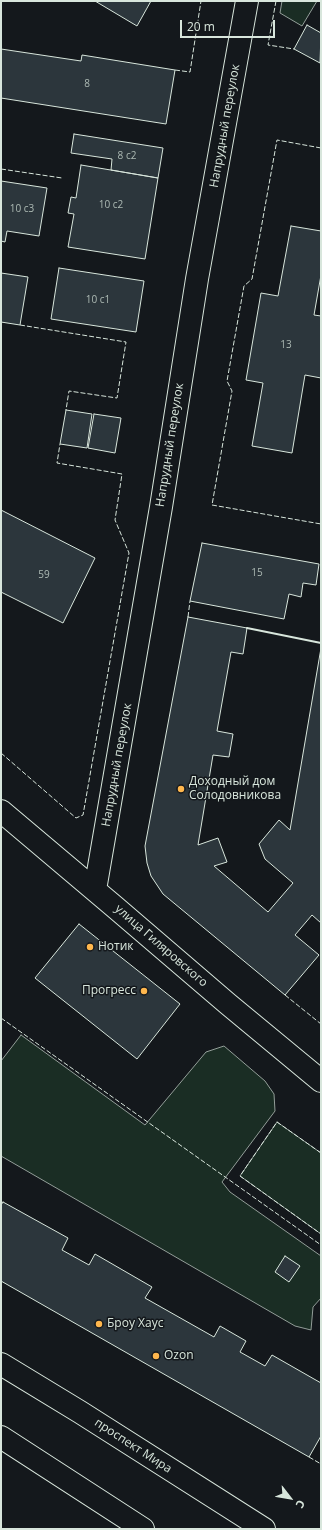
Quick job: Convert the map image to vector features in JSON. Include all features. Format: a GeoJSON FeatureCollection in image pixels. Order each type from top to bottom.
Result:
{"type":"FeatureCollection","features":[{"type":"Feature","properties":{"kind":"street","name":"Напрудный переулок"},"geometry":{"type":"LineString","coordinates":[[95,890],[197,280],[247,1]]}},
{"type":"Feature","properties":{"kind":"street","name":"улица Гиляровского"},"geometry":{"type":"LineString","coordinates":[[1,811],[321,1081]]}},
{"type":"Feature","properties":{"kind":"street","name":"проспект Мира"},"geometry":{"type":"LineString","coordinates":[[1,1364],[80,1412],[264,1529]]}},
{"type":"Feature","properties":{"kind":"street"},"geometry":{"type":"LineString","coordinates":[[1,1437],[143,1529]]}},
{"type":"Feature","properties":{"kind":"green space"},"geometry":{"type":"Polygon","coordinates":[[[282,1],[317,1],[302,26],[280,13],[282,1]]]}},
{"type":"Feature","properties":{"kind":"green space"},"geometry":{"type":"Polygon","coordinates":[[[21,1035],[145,1125],[206,1052],[224,1046],[265,1081],[274,1094],[275,1111],[222,1182],[230,1192],[321,1256],[321,1298],[313,1307],[311,1330],[295,1326],[1,1156],[1,1061],[21,1035]]]}},
{"type":"Feature","properties":{"kind":"green space"},"geometry":{"type":"Polygon","coordinates":[[[277,1122],[321,1153],[321,1234],[240,1176],[277,1122]]]}},
{"type":"Feature","properties":{"kind":"building"},"geometry":{"type":"Polygon","coordinates":[[[95,1],[151,1],[137,26],[95,1]]]}},
{"type":"Feature","properties":{"kind":"building"},"geometry":{"type":"Polygon","coordinates":[[[307,25],[321,33],[320,63],[294,49],[307,25]]]}},
{"type":"Feature","properties":{"kind":"building"},"geometry":{"type":"Polygon","coordinates":[[[1,49],[81,61],[82,55],[175,70],[166,124],[1,98],[1,49]]]}},
{"type":"Feature","properties":{"kind":"building"},"geometry":{"type":"Polygon","coordinates":[[[74,134],[163,148],[158,178],[111,170],[112,159],[71,153],[74,134]]]}},
{"type":"Feature","properties":{"kind":"building"},"geometry":{"type":"Polygon","coordinates":[[[81,165],[158,178],[145,259],[68,247],[74,214],[68,213],[71,197],[76,198],[81,165]]]}},
{"type":"Feature","properties":{"kind":"building"},"geometry":{"type":"Polygon","coordinates":[[[1,181],[47,188],[39,236],[7,231],[5,242],[1,241],[1,181]]]}},
{"type":"Feature","properties":{"kind":"building"},"geometry":{"type":"Polygon","coordinates":[[[291,226],[321,231],[321,275],[314,315],[321,316],[321,378],[305,375],[292,453],[252,446],[263,383],[246,380],[261,293],[278,296],[291,226]]]}},
{"type":"Feature","properties":{"kind":"building"},"geometry":{"type":"Polygon","coordinates":[[[59,268],[144,281],[136,332],[51,319],[59,268]]]}},
{"type":"Feature","properties":{"kind":"building"},"geometry":{"type":"Polygon","coordinates":[[[1,273],[28,277],[20,325],[1,322],[1,273]]]}},
{"type":"Feature","properties":{"kind":"building"},"geometry":{"type":"Polygon","coordinates":[[[66,410],[92,414],[87,448],[60,444],[66,410]]]}},
{"type":"Feature","properties":{"kind":"building"},"geometry":{"type":"Polygon","coordinates":[[[94,414],[121,418],[115,453],[88,448],[94,414]]]}},
{"type":"Feature","properties":{"kind":"building"},"geometry":{"type":"Polygon","coordinates":[[[1,510],[95,558],[63,623],[1,592],[1,510]]]}},
{"type":"Feature","properties":{"kind":"building"},"geometry":{"type":"Polygon","coordinates":[[[202,543],[319,564],[316,585],[303,583],[301,597],[289,594],[284,619],[190,601],[202,543]]]}},
{"type":"Feature","properties":{"kind":"building","name":"Доходный дом Солодовникова"},"geometry":{"type":"Polygon","coordinates":[[[188,617],[247,628],[243,654],[231,652],[217,731],[233,734],[229,757],[213,755],[198,845],[218,838],[227,862],[214,866],[268,912],[293,883],[265,859],[259,844],[279,820],[290,830],[321,648],[321,923],[312,915],[295,935],[319,955],[285,995],[163,894],[151,876],[147,863],[145,846],[188,617]]]}},
{"type":"Feature","properties":{"kind":"building"},"geometry":{"type":"Polygon","coordinates":[[[79,924],[180,1004],[137,1059],[35,978],[79,924]]]}},
{"type":"Feature","properties":{"kind":"building"},"geometry":{"type":"Polygon","coordinates":[[[3,1202],[68,1238],[62,1250],[89,1265],[95,1254],[152,1287],[145,1298],[214,1337],[220,1326],[246,1341],[240,1352],[265,1366],[272,1355],[321,1383],[321,1436],[309,1457],[1,1281],[1,1205],[3,1202]]]}},
{"type":"Feature","properties":{"kind":"building"},"geometry":{"type":"Polygon","coordinates":[[[285,1256],[300,1266],[289,1282],[275,1272],[285,1256]]]}},
{"type":"Feature","properties":{"kind":"fence"},"geometry":{"type":"LineString","coordinates":[[175,70],[190,72],[201,1]]}},
{"type":"Feature","properties":{"kind":"fence"},"geometry":{"type":"LineString","coordinates":[[276,1],[268,45],[294,49]]}},
{"type":"Feature","properties":{"kind":"fence"},"geometry":{"type":"LineString","coordinates":[[321,148],[277,140],[252,279],[244,286],[227,381],[232,391],[212,505],[321,524]]}},
{"type":"Feature","properties":{"kind":"fence"},"geometry":{"type":"LineString","coordinates":[[1,169],[62,178]]}},
{"type":"Feature","properties":{"kind":"fence"},"geometry":{"type":"LineString","coordinates":[[20,325],[126,342],[117,398],[69,391],[66,410]]}},
{"type":"Feature","properties":{"kind":"fence"},"geometry":{"type":"LineString","coordinates":[[1,753],[76,818],[83,815],[129,553],[115,520],[122,474],[57,463],[60,444]]}},
{"type":"Feature","properties":{"kind":"fence"},"geometry":{"type":"LineString","coordinates":[[188,617],[190,601]]}},
{"type":"Feature","properties":{"kind":"fence"},"geometry":{"type":"LineString","coordinates":[[285,995],[321,1024]]}},
{"type":"Feature","properties":{"kind":"fence"},"geometry":{"type":"LineString","coordinates":[[1,1018],[321,1245]]}},
{"type":"Feature","properties":{"kind":"fence"},"geometry":{"type":"LineString","coordinates":[[321,1153],[277,1122],[240,1176],[321,1234]]}},
{"type":"Feature","properties":{"kind":"fence"},"geometry":{"type":"LineString","coordinates":[[309,1457],[321,1464]]}},
{"type":"Feature","properties":{"kind":"wall"},"geometry":{"type":"LineString","coordinates":[[247,628],[321,643]]}},
{"type":"Feature","properties":{"kind":"place","name":"Доходный дом Солодовникова"},"geometry":{"type":"Point","coordinates":[181,789]}},
{"type":"Feature","properties":{"kind":"place","name":"Нотик"},"geometry":{"type":"Point","coordinates":[90,947]}},
{"type":"Feature","properties":{"kind":"place","name":"Прогресс"},"geometry":{"type":"Point","coordinates":[144,991]}},
{"type":"Feature","properties":{"kind":"place","name":"Броу Хаус"},"geometry":{"type":"Point","coordinates":[99,1324]}},
{"type":"Feature","properties":{"kind":"place","name":"Ozon"},"geometry":{"type":"Point","coordinates":[156,1356]}}]}
